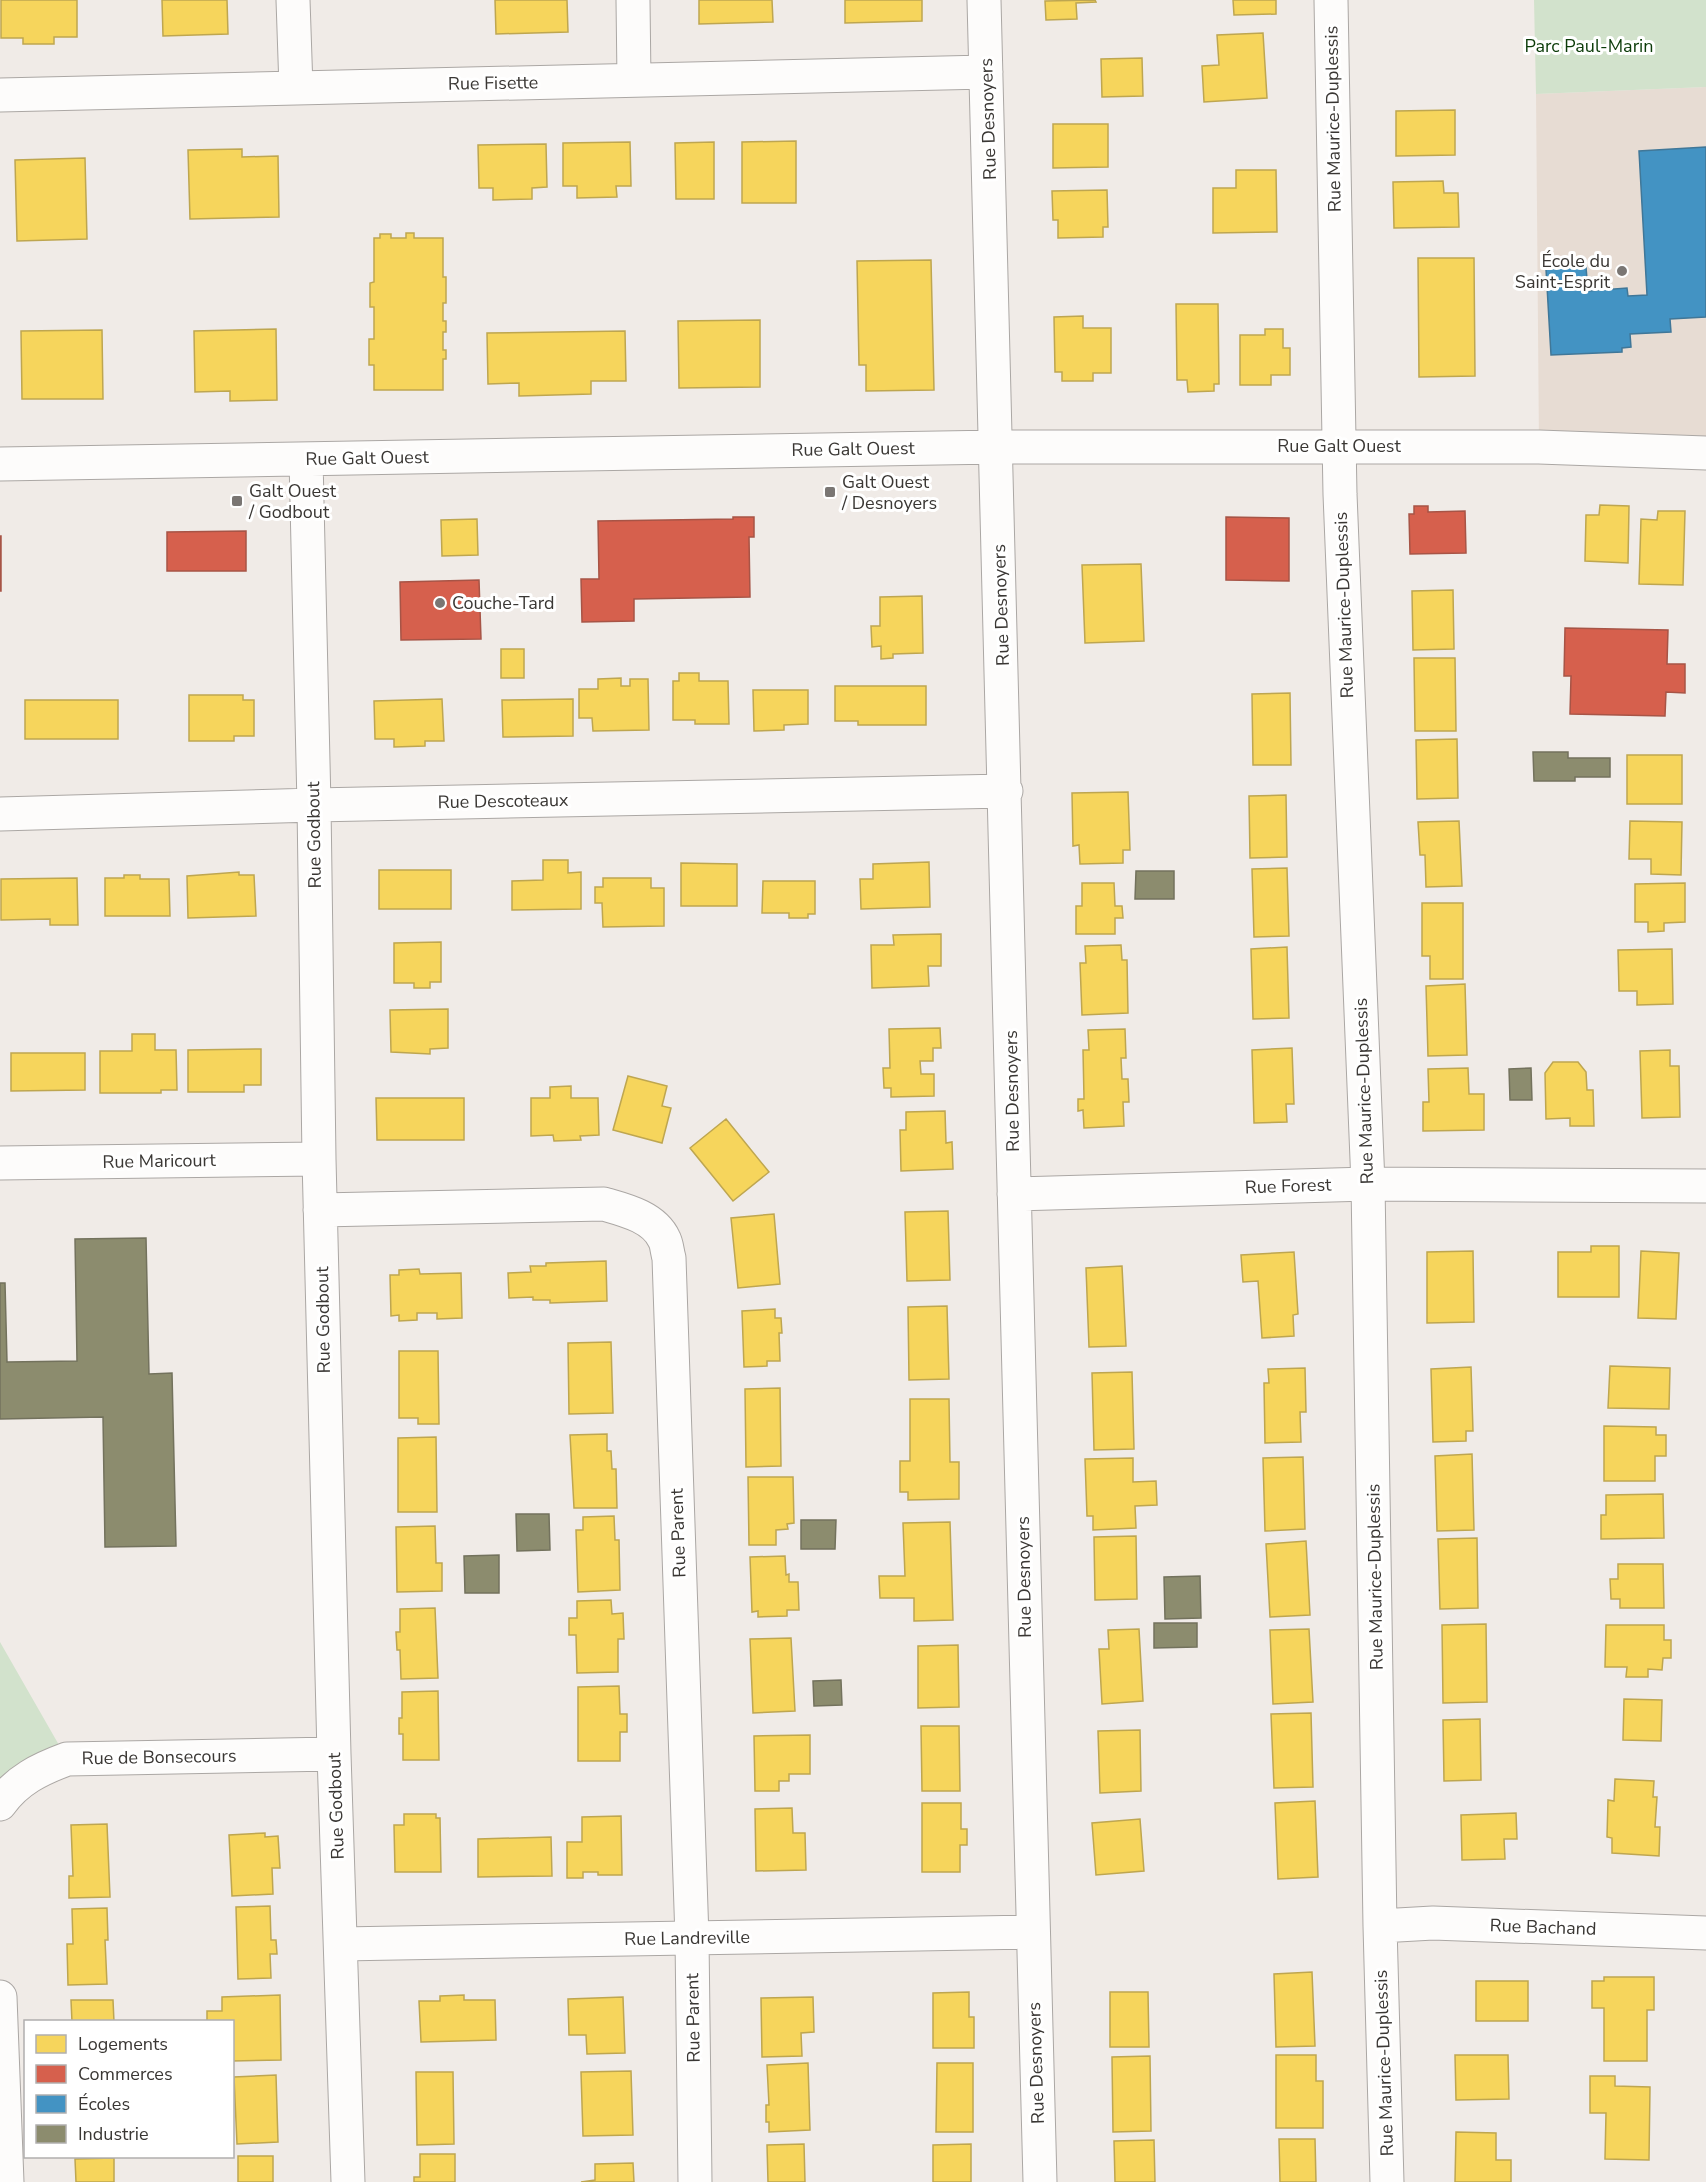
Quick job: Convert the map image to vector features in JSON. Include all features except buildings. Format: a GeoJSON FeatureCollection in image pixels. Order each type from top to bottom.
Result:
{"type":"FeatureCollection","features":[{"type":"Feature","properties":{"kind":"street"},"geometry":{"type":"LineString","coordinates":[[293,0],[296,88]]}},
{"type":"Feature","properties":{"kind":"street"},"geometry":{"type":"LineString","coordinates":[[633,0],[634,80]]}},
{"type":"Feature","properties":{"kind":"street","name":"Rue Desnoyers"},"geometry":{"type":"LineString","coordinates":[[984,0],[998,447],[1014,1194],[1040,2182]]}},
{"type":"Feature","properties":{"kind":"street","name":"Rue Maurice-Duplessis"},"geometry":{"type":"LineString","coordinates":[[1331,0],[1339,446],[1368,1184],[1380,1926],[1387,2182]]}},
{"type":"Feature","properties":{"kind":"street","name":"Rue Fisette"},"geometry":{"type":"LineString","coordinates":[[0,95],[986,72]]}},
{"type":"Feature","properties":{"kind":"street","name":"Rue Galt Ouest"},"geometry":{"type":"LineString","coordinates":[[0,464],[998,447],[1539,447],[1706,453]]}},
{"type":"Feature","properties":{"kind":"street","name":"Rue Godbout"},"geometry":{"type":"LineString","coordinates":[[306,459],[320,1210],[348,2182]]}},
{"type":"Feature","properties":{"kind":"street","name":"Rue Descoteaux"},"geometry":{"type":"LineString","coordinates":[[0,814],[314,805],[1006,791]]}},
{"type":"Feature","properties":{"kind":"street","name":"Rue Maricourt"},"geometry":{"type":"LineString","coordinates":[[0,1163],[319,1159]]}},
{"type":"Feature","properties":{"kind":"street","name":"Rue Forest"},"geometry":{"type":"LineString","coordinates":[[1014,1194],[1368,1184],[1706,1186]]}},
{"type":"Feature","properties":{"kind":"street","name":"Rue Parent"},"geometry":{"type":"LineString","coordinates":[[320,1210],[604,1204],[632,1212],[655,1227],[664,1239],[669,1258],[692,1938],[695,2182]]}},
{"type":"Feature","properties":{"kind":"street","name":"Rue de Bonsecours"},"geometry":{"type":"LineString","coordinates":[[0,1804],[15,1786],[39,1769],[67,1759],[334,1754]]}},
{"type":"Feature","properties":{"kind":"street","name":"Rue Bachand"},"geometry":{"type":"LineString","coordinates":[[1380,1926],[1434,1923],[1706,1933]]}},
{"type":"Feature","properties":{"kind":"street","name":"Rue Landreville"},"geometry":{"type":"LineString","coordinates":[[341,1944],[1032,1932]]}},
{"type":"Feature","properties":{"kind":"street"},"geometry":{"type":"LineString","coordinates":[[0,1997],[8,2182]]}},
{"type":"Feature","properties":{"kind":"shaded area","name":"École du Saint-Esprit"},"geometry":{"type":"Polygon","coordinates":[[[1706,87],[1706,453],[1539,447],[1536,94],[1706,87]]]}},
{"type":"Feature","properties":{"kind":"green space","name":"Parc Paul-Marin"},"geometry":{"type":"Polygon","coordinates":[[[1534,0],[1706,0],[1706,87],[1536,94],[1534,0]]]}},
{"type":"Feature","properties":{"kind":"green space"},"geometry":{"type":"Polygon","coordinates":[[[0,1642],[67,1759],[0,1804],[0,1642]]]}},
{"type":"Feature","properties":{"kind":"place","name":"École du Saint-Esprit"},"geometry":{"type":"Point","coordinates":[1622,271]}},
{"type":"Feature","properties":{"kind":"place","name":"Galt Ouest / Desnoyers"},"geometry":{"type":"Point","coordinates":[830,492]}},
{"type":"Feature","properties":{"kind":"place","name":"Galt Ouest / Godbout"},"geometry":{"type":"Point","coordinates":[237,501]}},
{"type":"Feature","properties":{"kind":"place","name":"Couche-Tard"},"geometry":{"type":"Point","coordinates":[440,603]}}]}
